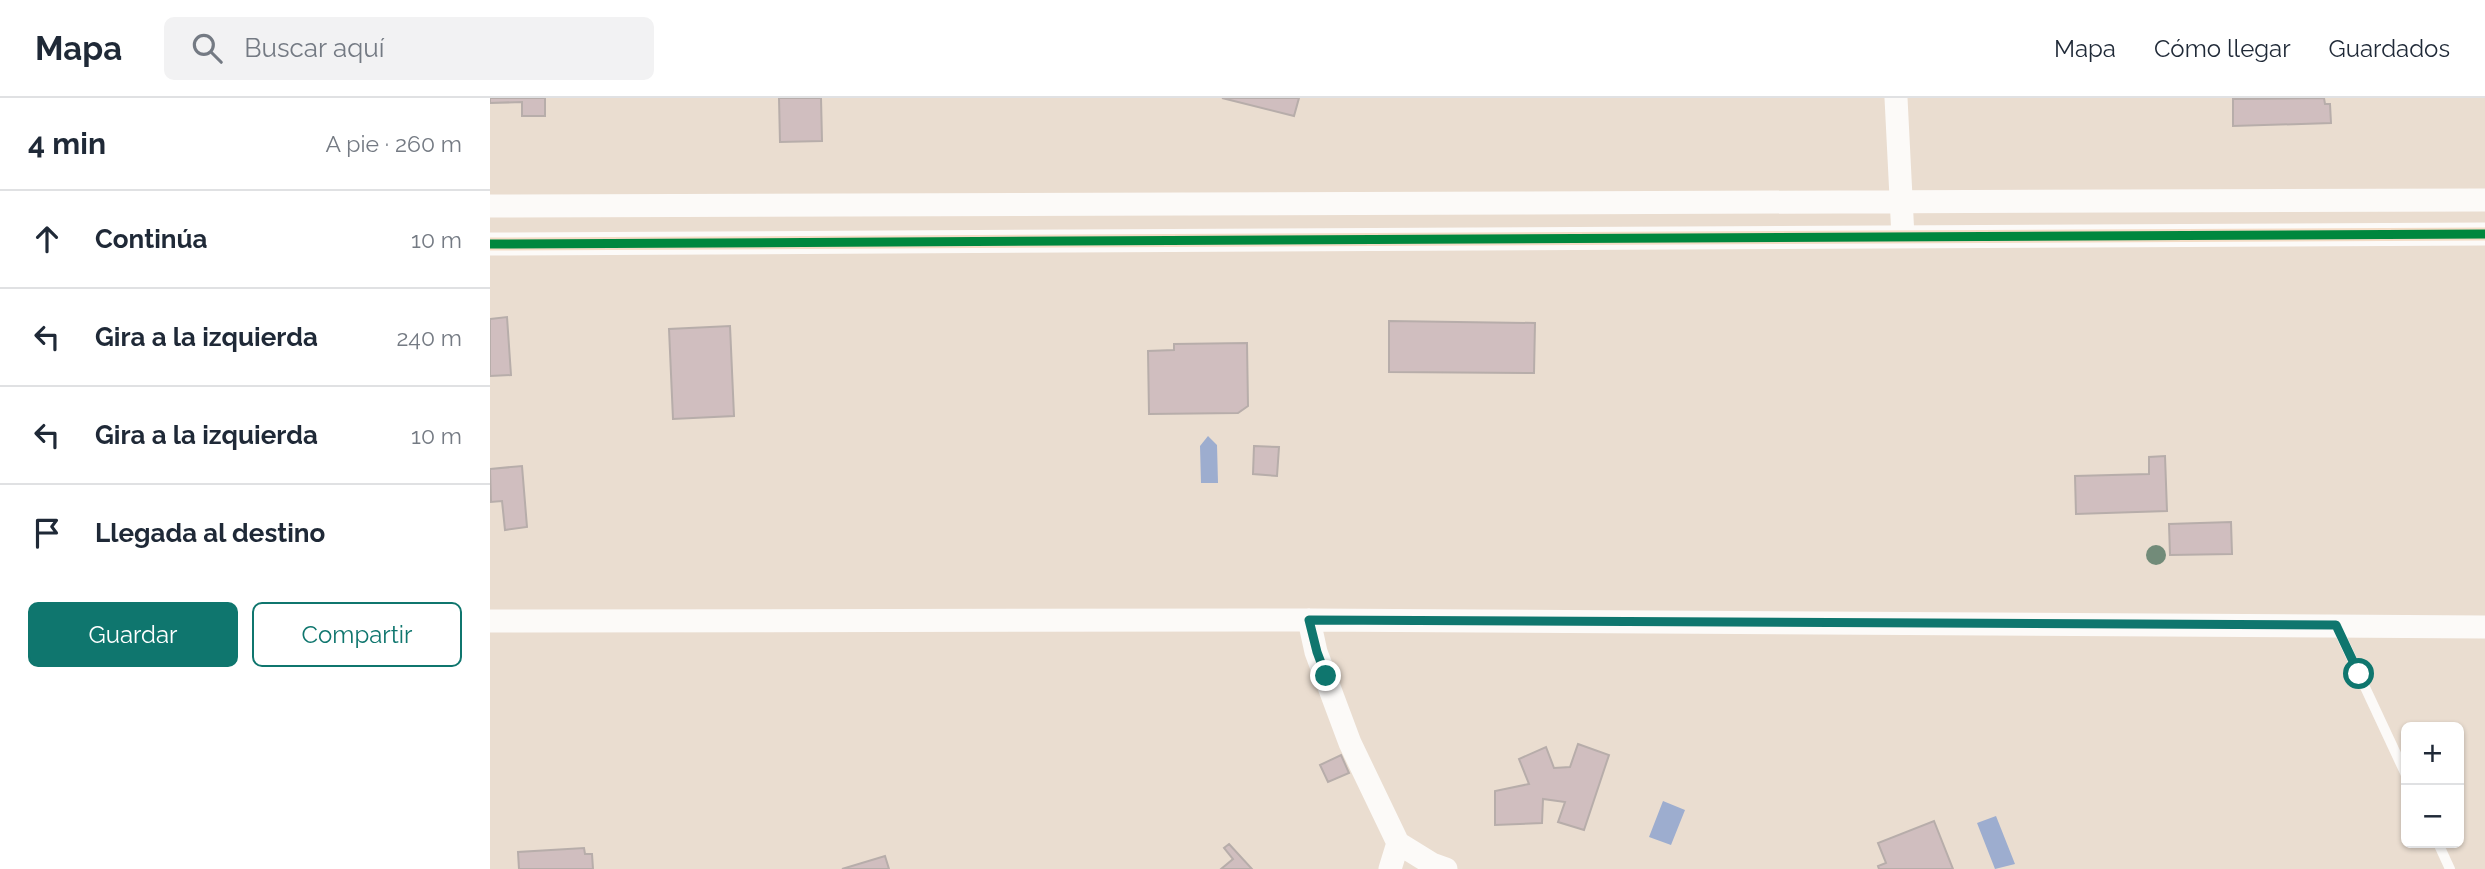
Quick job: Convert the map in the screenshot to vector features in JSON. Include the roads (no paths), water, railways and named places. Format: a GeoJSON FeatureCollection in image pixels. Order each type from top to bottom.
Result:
{"type":"FeatureCollection","features":[{"type":"Feature","properties":{"kind":"street"},"geometry":{"type":"LineString","coordinates":[[1896,98],[1903,237]]}},
{"type":"Feature","properties":{"kind":"street"},"geometry":{"type":"LineString","coordinates":[[490,206],[2485,200]]}},
{"type":"Feature","properties":{"kind":"street"},"geometry":{"type":"LineString","coordinates":[[490,244],[2485,233]]}},
{"type":"Feature","properties":{"kind":"street"},"geometry":{"type":"LineString","coordinates":[[1309,620],[1317,652],[1350,743],[1398,843],[1432,864],[1447,869]]}},
{"type":"Feature","properties":{"kind":"street"},"geometry":{"type":"LineString","coordinates":[[490,621],[1309,620],[2485,627]]}},
{"type":"Feature","properties":{"kind":"street"},"geometry":{"type":"LineString","coordinates":[[1390,869],[1398,843]]}},
{"type":"Feature","properties":{"kind":"lane"},"geometry":{"type":"LineString","coordinates":[[2336,625],[2401,764]]}},
{"type":"Feature","properties":{"kind":"lane"},"geometry":{"type":"LineString","coordinates":[[2440,848],[2450,869]]}},
{"type":"Feature","properties":{"kind":"water"},"geometry":{"type":"Polygon","coordinates":[[[1208,436],[1217,445],[1218,483],[1201,483],[1200,446],[1208,436]]]}},
{"type":"Feature","properties":{"kind":"water"},"geometry":{"type":"Polygon","coordinates":[[[1663,801],[1685,810],[1671,845],[1649,837],[1663,801]]]}},
{"type":"Feature","properties":{"kind":"water"},"geometry":{"type":"Polygon","coordinates":[[[1996,816],[2015,864],[1995,869],[1977,823],[1996,816]]]}}]}
